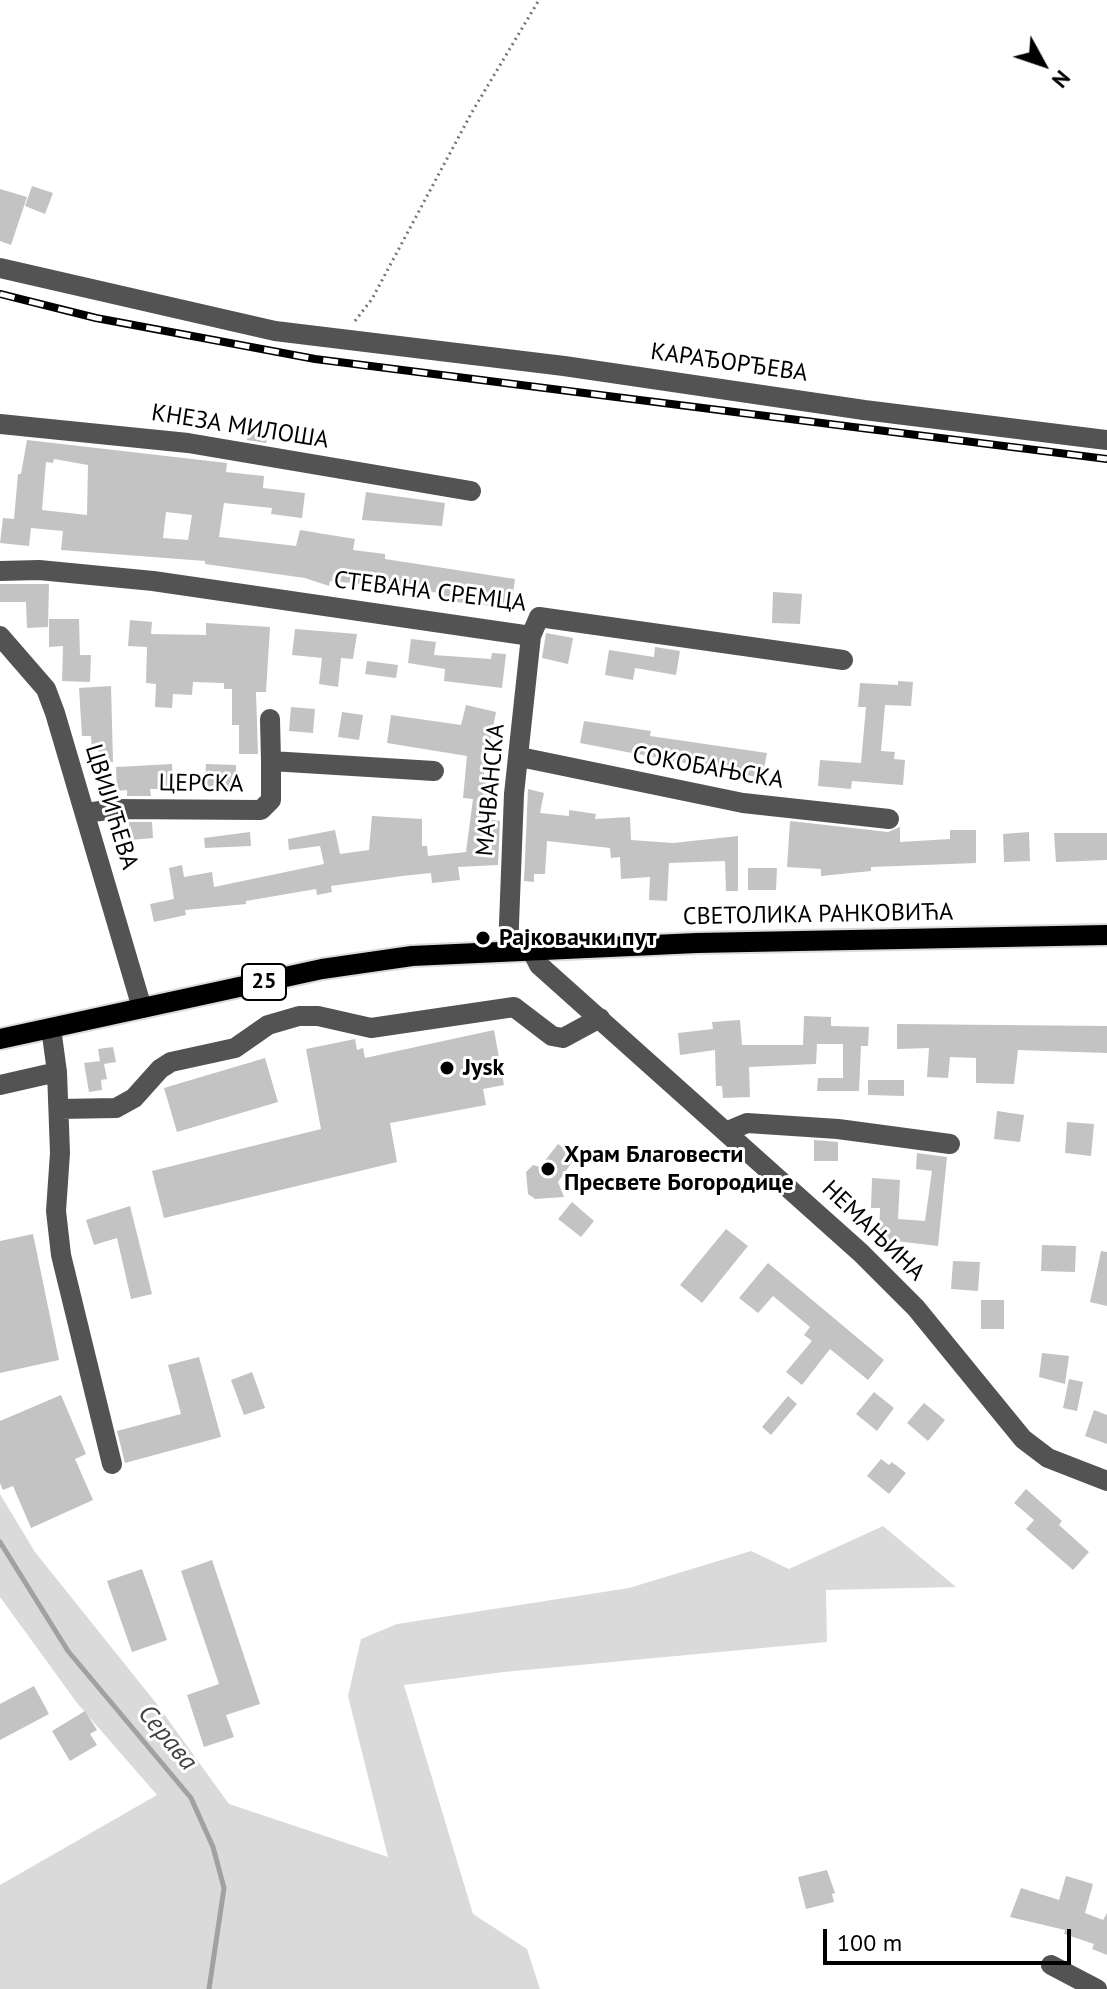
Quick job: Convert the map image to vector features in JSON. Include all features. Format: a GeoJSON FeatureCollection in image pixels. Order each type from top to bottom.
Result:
{"type":"FeatureCollection","features":[{"type":"Feature","properties":{"kind":"main road","name":"СВЕТОЛИКА РАНКОВИЋА"},"geometry":{"type":"LineString","coordinates":[[531,949],[1107,935]]}},
{"type":"Feature","properties":{"kind":"main road","name":"25"},"geometry":{"type":"LineString","coordinates":[[0,1039],[356,963],[531,949]]}},
{"type":"Feature","properties":{"kind":"street","name":"КАРАЂОРЂЕВА"},"geometry":{"type":"LineString","coordinates":[[0,268],[275,331],[564,366],[864,410],[1107,440]]}},
{"type":"Feature","properties":{"kind":"street","name":"КНЕЗА МИЛОША"},"geometry":{"type":"LineString","coordinates":[[0,424],[188,443],[471,491]]}},
{"type":"Feature","properties":{"kind":"street","name":"СТЕВАНА СРЕМЦА"},"geometry":{"type":"LineString","coordinates":[[0,571],[39,570],[153,581],[531,636],[539,617],[843,660]]}},
{"type":"Feature","properties":{"kind":"street","name":"ЦВИЈИЋЕВА"},"geometry":{"type":"LineString","coordinates":[[0,636],[46,689],[86,813],[142,1008]]}},
{"type":"Feature","properties":{"kind":"street","name":"МАЧВАНСКА"},"geometry":{"type":"LineString","coordinates":[[508,950],[514,794],[531,636]]}},
{"type":"Feature","properties":{"kind":"street","name":"ЦЕРСКА"},"geometry":{"type":"LineString","coordinates":[[86,813],[114,809],[261,810],[271,800],[270,719]]}},
{"type":"Feature","properties":{"kind":"street","name":"СОКОБАЊСКА"},"geometry":{"type":"LineString","coordinates":[[520,757],[743,803],[889,819]]}},
{"type":"Feature","properties":{"kind":"street","name":"ЦЕРСКА"},"geometry":{"type":"LineString","coordinates":[[271,761],[434,771]]}},
{"type":"Feature","properties":{"kind":"street","name":"НЕМАЊИНА"},"geometry":{"type":"LineString","coordinates":[[531,949],[539,965],[728,1131],[916,1308],[1023,1439],[1048,1458],[1107,1481]]}},
{"type":"Feature","properties":{"kind":"street"},"geometry":{"type":"LineString","coordinates":[[59,1109],[104,1110],[122,1105],[171,1062],[235,1048],[268,1025],[291,1018],[318,1016],[371,1028],[512,1007],[523,1011],[552,1036],[563,1038],[600,1018]]}},
{"type":"Feature","properties":{"kind":"street"},"geometry":{"type":"LineString","coordinates":[[51,1028],[59,1109],[56,1211],[61,1255],[112,1464]]}},
{"type":"Feature","properties":{"kind":"street"},"geometry":{"type":"LineString","coordinates":[[0,1085],[57,1072]]}},
{"type":"Feature","properties":{"kind":"street"},"geometry":{"type":"LineString","coordinates":[[728,1131],[747,1123],[838,1129],[950,1144]]}},
{"type":"Feature","properties":{"kind":"street"},"geometry":{"type":"LineString","coordinates":[[1051,1965],[1097,1989]]}},
{"type":"Feature","properties":{"kind":"path"},"geometry":{"type":"LineString","coordinates":[[343,341],[372,299],[472,112],[539,0]]}},
{"type":"Feature","properties":{"kind":"shaded area"},"geometry":{"type":"Polygon","coordinates":[[[0,1494],[35,1552],[156,1703],[229,1804],[388,1857],[348,1696],[361,1639],[397,1624],[629,1588],[751,1551],[789,1569],[883,1526],[956,1587],[826,1590],[827,1642],[504,1672],[404,1685],[473,1914],[527,1949],[540,1989],[0,1989],[0,1885],[157,1795],[77,1703],[0,1597],[0,1494]]]}},
{"type":"Feature","properties":{"kind":"building"},"geometry":{"type":"Polygon","coordinates":[[[32,186],[53,193],[45,214],[25,206],[32,186]]]}},
{"type":"Feature","properties":{"kind":"building"},"geometry":{"type":"Polygon","coordinates":[[[0,189],[27,197],[11,245],[0,241],[0,189]]]}},
{"type":"Feature","properties":{"kind":"building"},"geometry":{"type":"Polygon","coordinates":[[[250,422],[270,426],[266,443],[247,440],[250,422]]]}},
{"type":"Feature","properties":{"kind":"building"},"geometry":{"type":"Polygon","coordinates":[[[27,440],[227,463],[226,472],[264,476],[263,488],[305,493],[302,518],[271,514],[272,508],[224,503],[219,537],[296,546],[300,530],[355,539],[353,550],[385,554],[385,559],[515,579],[511,607],[469,604],[439,599],[440,593],[382,586],[330,581],[329,586],[305,578],[205,564],[205,561],[61,550],[63,531],[31,528],[29,546],[0,543],[3,518],[14,519],[18,474],[21,474],[27,440]],[[54,459],[53,463],[46,462],[42,510],[87,515],[88,465],[54,459]],[[166,512],[163,538],[188,540],[192,515],[166,512]]]}},
{"type":"Feature","properties":{"kind":"building"},"geometry":{"type":"Polygon","coordinates":[[[366,492],[445,503],[442,526],[362,520],[366,492]]]}},
{"type":"Feature","properties":{"kind":"building"},"geometry":{"type":"Polygon","coordinates":[[[0,584],[49,584],[48,627],[27,628],[26,602],[0,602],[0,584]]]}},
{"type":"Feature","properties":{"kind":"building"},"geometry":{"type":"Polygon","coordinates":[[[773,592],[802,594],[800,624],[772,623],[773,592]]]}},
{"type":"Feature","properties":{"kind":"building"},"geometry":{"type":"Polygon","coordinates":[[[49,619],[79,619],[80,655],[91,655],[90,682],[62,681],[63,646],[49,647],[49,619]]]}},
{"type":"Feature","properties":{"kind":"building"},"geometry":{"type":"Polygon","coordinates":[[[130,620],[152,622],[151,634],[206,635],[206,623],[270,627],[266,692],[256,692],[258,754],[239,754],[239,725],[232,725],[232,689],[224,689],[224,683],[193,682],[192,695],[173,694],[172,708],[155,707],[156,684],[146,683],[147,647],[128,646],[130,620]]]}},
{"type":"Feature","properties":{"kind":"building"},"geometry":{"type":"Polygon","coordinates":[[[295,629],[357,634],[353,659],[341,658],[338,687],[319,684],[322,658],[292,655],[295,629]]]}},
{"type":"Feature","properties":{"kind":"building"},"geometry":{"type":"Polygon","coordinates":[[[546,633],[573,638],[568,664],[542,658],[546,633]]]}},
{"type":"Feature","properties":{"kind":"building"},"geometry":{"type":"Polygon","coordinates":[[[411,639],[436,642],[434,655],[491,659],[492,653],[506,654],[502,688],[444,681],[445,669],[408,663],[411,639]]]}},
{"type":"Feature","properties":{"kind":"building"},"geometry":{"type":"Polygon","coordinates":[[[655,647],[680,651],[676,675],[635,668],[633,680],[605,675],[609,650],[654,657],[655,647]]]}},
{"type":"Feature","properties":{"kind":"building"},"geometry":{"type":"Polygon","coordinates":[[[367,661],[398,665],[396,678],[365,674],[367,661]]]}},
{"type":"Feature","properties":{"kind":"building"},"geometry":{"type":"Polygon","coordinates":[[[898,681],[913,682],[911,706],[885,705],[881,751],[895,752],[894,759],[905,760],[903,785],[852,781],[851,789],[818,786],[820,760],[861,763],[866,707],[858,707],[860,683],[898,685],[898,681]]]}},
{"type":"Feature","properties":{"kind":"building"},"geometry":{"type":"Polygon","coordinates":[[[111,686],[113,762],[100,762],[99,751],[92,751],[91,736],[82,736],[79,688],[111,686]]]}},
{"type":"Feature","properties":{"kind":"building"},"geometry":{"type":"Polygon","coordinates":[[[466,705],[496,712],[483,779],[490,780],[486,819],[500,821],[498,865],[458,867],[460,880],[432,883],[431,873],[402,876],[331,886],[332,892],[317,895],[316,889],[246,901],[246,904],[185,910],[186,915],[154,922],[150,904],[174,899],[169,868],[182,865],[184,877],[212,872],[214,887],[324,864],[320,846],[289,850],[288,839],[335,830],[340,854],[369,850],[372,816],[422,819],[422,846],[427,846],[428,856],[466,852],[473,799],[463,798],[467,756],[387,743],[391,715],[461,725],[466,705]]]}},
{"type":"Feature","properties":{"kind":"building"},"geometry":{"type":"Polygon","coordinates":[[[291,707],[315,709],[313,733],[289,731],[291,707]]]}},
{"type":"Feature","properties":{"kind":"building"},"geometry":{"type":"Polygon","coordinates":[[[342,712],[363,715],[359,740],[338,737],[342,712]]]}},
{"type":"Feature","properties":{"kind":"building"},"geometry":{"type":"Polygon","coordinates":[[[584,721],[651,731],[650,736],[767,753],[762,778],[580,743],[584,721]]]}},
{"type":"Feature","properties":{"kind":"building"},"geometry":{"type":"Polygon","coordinates":[[[172,764],[173,789],[150,789],[151,796],[127,796],[127,790],[117,791],[116,767],[172,764]]]}},
{"type":"Feature","properties":{"kind":"building"},"geometry":{"type":"Polygon","coordinates":[[[206,764],[236,765],[236,789],[205,789],[206,764]]]}},
{"type":"Feature","properties":{"kind":"building"},"geometry":{"type":"Polygon","coordinates":[[[528,789],[544,793],[540,813],[569,816],[569,810],[596,814],[595,819],[630,817],[631,840],[673,843],[738,836],[738,891],[726,891],[725,861],[669,863],[667,901],[649,900],[650,877],[621,879],[620,857],[611,858],[610,848],[547,841],[545,874],[534,874],[534,882],[524,881],[528,789]]]}},
{"type":"Feature","properties":{"kind":"building"},"geometry":{"type":"Polygon","coordinates":[[[790,821],[888,832],[900,827],[900,842],[950,839],[950,830],[976,830],[976,863],[871,867],[871,871],[821,876],[821,869],[787,867],[790,821]]]}},
{"type":"Feature","properties":{"kind":"building"},"geometry":{"type":"Polygon","coordinates":[[[129,822],[152,822],[153,838],[130,840],[129,822]]]}},
{"type":"Feature","properties":{"kind":"building"},"geometry":{"type":"Polygon","coordinates":[[[250,832],[251,846],[205,848],[204,838],[250,832]]]}},
{"type":"Feature","properties":{"kind":"building"},"geometry":{"type":"Polygon","coordinates":[[[1029,832],[1030,861],[1004,862],[1003,834],[1029,832]]]}},
{"type":"Feature","properties":{"kind":"building"},"geometry":{"type":"Polygon","coordinates":[[[1054,833],[1107,833],[1107,860],[1056,862],[1054,833]]]}},
{"type":"Feature","properties":{"kind":"building"},"geometry":{"type":"Polygon","coordinates":[[[748,868],[777,868],[776,890],[748,890],[748,868]]]}},
{"type":"Feature","properties":{"kind":"building"},"geometry":{"type":"Polygon","coordinates":[[[804,1016],[831,1017],[831,1026],[869,1027],[868,1046],[861,1046],[859,1091],[817,1091],[818,1078],[843,1078],[843,1044],[817,1044],[816,1064],[749,1067],[750,1097],[723,1098],[722,1086],[716,1086],[715,1050],[680,1055],[678,1033],[713,1029],[712,1022],[740,1020],[742,1045],[803,1045],[804,1016]]]}},
{"type":"Feature","properties":{"kind":"building"},"geometry":{"type":"Polygon","coordinates":[[[897,1024],[1107,1026],[1107,1053],[1018,1050],[1014,1084],[976,1083],[976,1058],[950,1057],[948,1078],[927,1077],[929,1048],[897,1049],[897,1024]]]}},
{"type":"Feature","properties":{"kind":"building"},"geometry":{"type":"Polygon","coordinates":[[[494,1030],[504,1085],[483,1089],[486,1105],[390,1123],[397,1162],[164,1218],[152,1171],[321,1129],[306,1049],[355,1039],[357,1050],[363,1048],[365,1058],[494,1030]]]}},
{"type":"Feature","properties":{"kind":"building"},"geometry":{"type":"Polygon","coordinates":[[[113,1047],[116,1062],[104,1064],[107,1079],[101,1080],[102,1090],[89,1092],[84,1063],[100,1061],[98,1049],[113,1047]]]}},
{"type":"Feature","properties":{"kind":"building"},"geometry":{"type":"Polygon","coordinates":[[[265,1058],[278,1102],[177,1132],[164,1088],[265,1058]]]}},
{"type":"Feature","properties":{"kind":"building"},"geometry":{"type":"Polygon","coordinates":[[[868,1080],[904,1080],[904,1096],[868,1095],[868,1080]]]}},
{"type":"Feature","properties":{"kind":"building"},"geometry":{"type":"Polygon","coordinates":[[[997,1111],[1024,1115],[1020,1142],[994,1139],[997,1111]]]}},
{"type":"Feature","properties":{"kind":"building"},"geometry":{"type":"Polygon","coordinates":[[[1067,1122],[1094,1124],[1091,1156],[1065,1153],[1067,1122]]]}},
{"type":"Feature","properties":{"kind":"building"},"geometry":{"type":"Polygon","coordinates":[[[814,1140],[838,1142],[838,1161],[814,1161],[814,1140]]]}},
{"type":"Feature","properties":{"kind":"building","name":"Храм Благовести Пресвете Богородице"},"geometry":{"type":"Polygon","coordinates":[[[558,1144],[576,1157],[558,1182],[564,1197],[535,1199],[528,1194],[526,1172],[533,1165],[540,1167],[558,1144]]]}},
{"type":"Feature","properties":{"kind":"building"},"geometry":{"type":"Polygon","coordinates":[[[917,1153],[947,1157],[938,1246],[879,1239],[880,1208],[871,1208],[872,1178],[900,1180],[898,1219],[925,1221],[932,1171],[916,1169],[917,1153]]]}},
{"type":"Feature","properties":{"kind":"building"},"geometry":{"type":"Polygon","coordinates":[[[572,1202],[594,1221],[581,1237],[558,1219],[572,1202]]]}},
{"type":"Feature","properties":{"kind":"building"},"geometry":{"type":"Polygon","coordinates":[[[130,1206],[152,1294],[131,1299],[117,1238],[94,1245],[86,1220],[130,1206]]]}},
{"type":"Feature","properties":{"kind":"building"},"geometry":{"type":"Polygon","coordinates":[[[726,1229],[748,1246],[702,1303],[680,1285],[726,1229]]]}},
{"type":"Feature","properties":{"kind":"building"},"geometry":{"type":"Polygon","coordinates":[[[33,1234],[59,1360],[0,1373],[0,1241],[33,1234]]]}},
{"type":"Feature","properties":{"kind":"building"},"geometry":{"type":"Polygon","coordinates":[[[1042,1245],[1076,1246],[1075,1272],[1041,1271],[1042,1245]]]}},
{"type":"Feature","properties":{"kind":"building"},"geometry":{"type":"Polygon","coordinates":[[[1101,1251],[1107,1252],[1107,1306],[1090,1302],[1101,1251]]]}},
{"type":"Feature","properties":{"kind":"building"},"geometry":{"type":"Polygon","coordinates":[[[953,1261],[980,1262],[978,1291],[951,1289],[953,1261]]]}},
{"type":"Feature","properties":{"kind":"building"},"geometry":{"type":"Polygon","coordinates":[[[768,1263],[884,1360],[868,1380],[830,1349],[802,1385],[786,1372],[812,1341],[804,1335],[810,1327],[773,1296],[758,1313],[739,1298],[768,1263]]]}},
{"type":"Feature","properties":{"kind":"building"},"geometry":{"type":"Polygon","coordinates":[[[981,1300],[1004,1300],[1004,1329],[981,1329],[981,1300]]]}},
{"type":"Feature","properties":{"kind":"building"},"geometry":{"type":"Polygon","coordinates":[[[1042,1353],[1069,1356],[1065,1384],[1039,1377],[1042,1353]]]}},
{"type":"Feature","properties":{"kind":"building"},"geometry":{"type":"Polygon","coordinates":[[[199,1357],[221,1437],[125,1463],[117,1431],[181,1414],[168,1365],[199,1357]]]}},
{"type":"Feature","properties":{"kind":"building"},"geometry":{"type":"Polygon","coordinates":[[[252,1372],[265,1408],[244,1415],[231,1380],[252,1372]]]}},
{"type":"Feature","properties":{"kind":"building"},"geometry":{"type":"Polygon","coordinates":[[[1069,1379],[1083,1382],[1077,1411],[1063,1408],[1069,1379]]]}},
{"type":"Feature","properties":{"kind":"building"},"geometry":{"type":"Polygon","coordinates":[[[874,1392],[894,1408],[877,1431],[856,1414],[874,1392]]]}},
{"type":"Feature","properties":{"kind":"building"},"geometry":{"type":"Polygon","coordinates":[[[61,1395],[86,1454],[75,1459],[93,1500],[31,1528],[13,1486],[3,1490],[0,1483],[0,1421],[61,1395]]]}},
{"type":"Feature","properties":{"kind":"building"},"geometry":{"type":"Polygon","coordinates":[[[788,1396],[797,1404],[771,1435],[762,1427],[788,1396]]]}},
{"type":"Feature","properties":{"kind":"building"},"geometry":{"type":"Polygon","coordinates":[[[924,1403],[945,1420],[928,1441],[907,1423],[924,1403]]]}},
{"type":"Feature","properties":{"kind":"building"},"geometry":{"type":"Polygon","coordinates":[[[1094,1410],[1107,1415],[1107,1444],[1085,1436],[1094,1410]]]}},
{"type":"Feature","properties":{"kind":"building"},"geometry":{"type":"Polygon","coordinates":[[[881,1459],[889,1465],[892,1462],[906,1473],[889,1494],[867,1476],[881,1459]]]}},
{"type":"Feature","properties":{"kind":"building"},"geometry":{"type":"Polygon","coordinates":[[[1026,1489],[1062,1521],[1059,1525],[1089,1552],[1073,1570],[1026,1529],[1034,1520],[1014,1503],[1026,1489]]]}},
{"type":"Feature","properties":{"kind":"building"},"geometry":{"type":"Polygon","coordinates":[[[212,1560],[260,1704],[226,1715],[234,1737],[204,1747],[187,1695],[219,1684],[181,1571],[212,1560]]]}},
{"type":"Feature","properties":{"kind":"building"},"geometry":{"type":"Polygon","coordinates":[[[142,1569],[167,1640],[132,1652],[107,1581],[142,1569]]]}},
{"type":"Feature","properties":{"kind":"building"},"geometry":{"type":"Polygon","coordinates":[[[34,1686],[49,1714],[0,1740],[0,1704],[34,1686]]]}},
{"type":"Feature","properties":{"kind":"building"},"geometry":{"type":"Polygon","coordinates":[[[85,1711],[97,1730],[90,1734],[97,1745],[70,1761],[52,1731],[85,1711]]]}},
{"type":"Feature","properties":{"kind":"building"},"geometry":{"type":"Polygon","coordinates":[[[827,1870],[835,1893],[832,1894],[834,1902],[806,1909],[798,1877],[827,1870]]]}},
{"type":"Feature","properties":{"kind":"building"},"geometry":{"type":"Polygon","coordinates":[[[1066,1876],[1093,1884],[1085,1913],[1103,1920],[1107,1913],[1107,1955],[1092,1949],[1094,1944],[1064,1934],[1065,1930],[1010,1917],[1021,1888],[1059,1900],[1066,1876]]]}},
{"type":"Feature","properties":{"kind":"waterway","name":"Серава"},"geometry":{"type":"LineString","coordinates":[[0,1542],[68,1651],[191,1798],[213,1847],[224,1888],[209,1989]]}},
{"type":"Feature","properties":{"kind":"railway"},"geometry":{"type":"LineString","coordinates":[[0,294],[96,318],[315,359],[1107,459]]}},
{"type":"Feature","properties":{"kind":"place","name":"Рајковачки пут"},"geometry":{"type":"Point","coordinates":[483,938]}},
{"type":"Feature","properties":{"kind":"place","name":"Jysk"},"geometry":{"type":"Point","coordinates":[447,1068]}},
{"type":"Feature","properties":{"kind":"place","name":"Храм Благовести Пресвете Богородице"},"geometry":{"type":"Point","coordinates":[548,1169]}}]}
